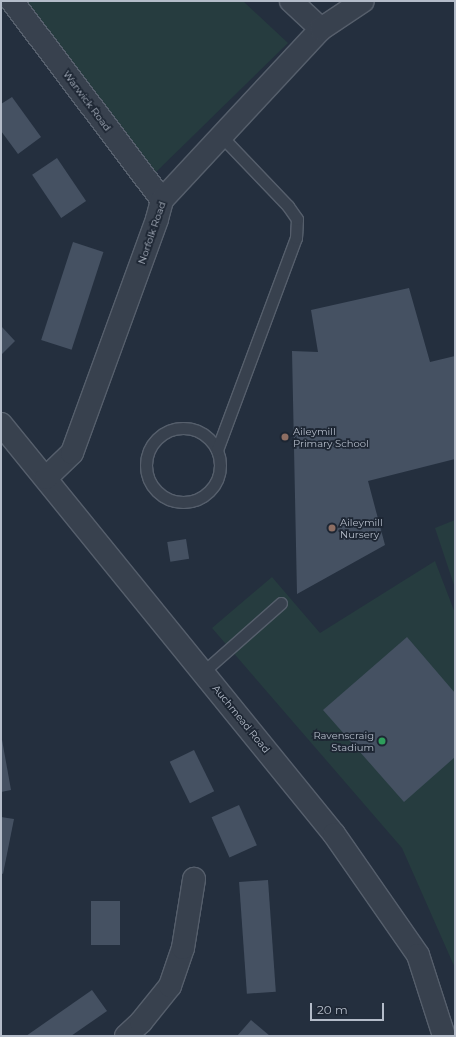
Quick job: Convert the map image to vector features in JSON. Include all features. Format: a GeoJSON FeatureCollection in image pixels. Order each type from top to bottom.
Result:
{"type":"FeatureCollection","features":[{"type":"Feature","properties":{"kind":"street","name":"Warwick Road"},"geometry":{"type":"LineString","coordinates":[[12,1],[162,200]]}},
{"type":"Feature","properties":{"kind":"street"},"geometry":{"type":"LineString","coordinates":[[291,1],[321,29]]}},
{"type":"Feature","properties":{"kind":"street","name":"Norfolk Road"},"geometry":{"type":"LineString","coordinates":[[46,478],[72,453],[157,219],[162,200],[321,29],[363,1]]}},
{"type":"Feature","properties":{"kind":"street","name":"Auchmead Road"},"geometry":{"type":"LineString","coordinates":[[1,424],[334,834],[418,955],[444,1036]]}},
{"type":"Feature","properties":{"kind":"street"},"geometry":{"type":"LineString","coordinates":[[126,1036],[142,1022],[170,986],[183,948],[194,879]]}},
{"type":"Feature","properties":{"kind":"lane"},"geometry":{"type":"LineString","coordinates":[[217,450],[208,438],[196,430],[181,428],[167,432],[156,440],[148,453],[145,467],[149,481],[158,493],[170,500],[184,503],[199,499],[210,491],[218,478],[220,464],[217,450],[296,238],[297,219],[288,206],[221,136]]}},
{"type":"Feature","properties":{"kind":"lane"},"geometry":{"type":"LineString","coordinates":[[203,672],[281,603]]}},
{"type":"Feature","properties":{"kind":"green space"},"geometry":{"type":"Polygon","coordinates":[[[27,1],[243,1],[288,43],[152,176],[27,1]]]}},
{"type":"Feature","properties":{"kind":"green space"},"geometry":{"type":"Polygon","coordinates":[[[455,520],[455,588],[435,528],[455,520]]]}},
{"type":"Feature","properties":{"kind":"green space","name":"Ravenscraig Stadium"},"geometry":{"type":"Polygon","coordinates":[[[435,561],[455,613],[455,968],[402,848],[212,628],[272,577],[320,633],[435,561]]]}},
{"type":"Feature","properties":{"kind":"building"},"geometry":{"type":"Polygon","coordinates":[[[12,97],[41,137],[18,154],[1,131],[1,104],[12,97]]]}},
{"type":"Feature","properties":{"kind":"building"},"geometry":{"type":"Polygon","coordinates":[[[57,158],[86,201],[61,218],[32,175],[57,158]]]}},
{"type":"Feature","properties":{"kind":"building"},"geometry":{"type":"Polygon","coordinates":[[[73,242],[103,252],[72,350],[41,340],[73,242]]]}},
{"type":"Feature","properties":{"kind":"building"},"geometry":{"type":"Polygon","coordinates":[[[409,288],[430,362],[455,356],[455,459],[368,481],[385,545],[297,594],[292,351],[318,352],[311,310],[409,288]]]}},
{"type":"Feature","properties":{"kind":"building"},"geometry":{"type":"Polygon","coordinates":[[[1,326],[15,341],[1,355],[1,326]]]}},
{"type":"Feature","properties":{"kind":"building"},"geometry":{"type":"Polygon","coordinates":[[[186,539],[189,559],[170,562],[167,542],[186,539]]]}},
{"type":"Feature","properties":{"kind":"building"},"geometry":{"type":"Polygon","coordinates":[[[407,637],[455,693],[455,757],[404,802],[323,710],[407,637]]]}},
{"type":"Feature","properties":{"kind":"building"},"geometry":{"type":"Polygon","coordinates":[[[1,734],[11,790],[1,792],[1,734]]]}},
{"type":"Feature","properties":{"kind":"building"},"geometry":{"type":"Polygon","coordinates":[[[194,750],[214,791],[190,803],[170,762],[194,750]]]}},
{"type":"Feature","properties":{"kind":"building"},"geometry":{"type":"Polygon","coordinates":[[[239,805],[257,845],[229,857],[212,817],[239,805]]]}},
{"type":"Feature","properties":{"kind":"building"},"geometry":{"type":"Polygon","coordinates":[[[1,817],[14,819],[3,874],[1,873],[1,817]]]}},
{"type":"Feature","properties":{"kind":"building"},"geometry":{"type":"Polygon","coordinates":[[[268,880],[276,992],[247,994],[239,882],[268,880]]]}},
{"type":"Feature","properties":{"kind":"building"},"geometry":{"type":"Polygon","coordinates":[[[91,901],[120,901],[120,945],[91,945],[91,901]]]}},
{"type":"Feature","properties":{"kind":"building"},"geometry":{"type":"Polygon","coordinates":[[[92,990],[107,1011],[71,1036],[26,1036],[92,990]]]}},
{"type":"Feature","properties":{"kind":"building"},"geometry":{"type":"Polygon","coordinates":[[[251,1020],[270,1036],[237,1036],[251,1020]]]}},
{"type":"Feature","properties":{"kind":"place","name":"Aileymill Primary School"},"geometry":{"type":"Point","coordinates":[285,437]}},
{"type":"Feature","properties":{"kind":"place","name":"Aileymill Nursery"},"geometry":{"type":"Point","coordinates":[332,528]}},
{"type":"Feature","properties":{"kind":"place","name":"Ravenscraig Stadium"},"geometry":{"type":"Point","coordinates":[382,741]}}]}
